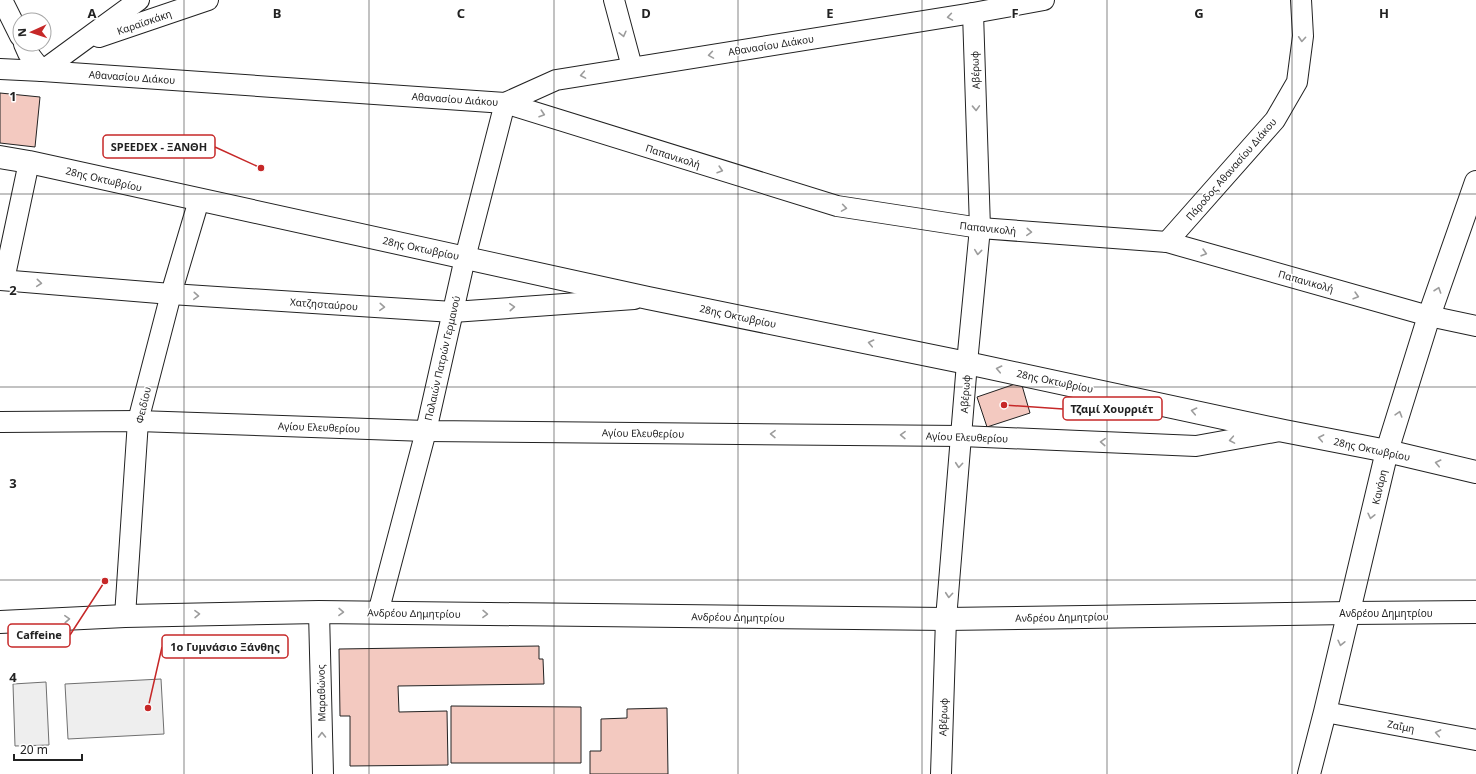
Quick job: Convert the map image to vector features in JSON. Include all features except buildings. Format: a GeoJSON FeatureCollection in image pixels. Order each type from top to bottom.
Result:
{"type":"FeatureCollection","features":[{"type":"Feature","properties":{"kind":"main road","name":"28ης Οκτωβρίου"},"geometry":{"type":"LineString","coordinates":[[0,157],[29,162],[648,298],[967,363],[1284,431],[1387,451],[1476,472]]}},
{"type":"Feature","properties":{"kind":"main road","name":"Κανάρη"},"geometry":{"type":"LineString","coordinates":[[1309,774],[1387,451],[1429,316],[1476,182]]}},
{"type":"Feature","properties":{"kind":"main road","name":"Ανδρέου Δημητρίου"},"geometry":{"type":"LineString","coordinates":[[0,622],[125,616],[319,612],[946,619],[1476,612]]}},
{"type":"Feature","properties":{"kind":"street"},"geometry":{"type":"LineString","coordinates":[[28,52],[42,71],[139,0]]}},
{"type":"Feature","properties":{"kind":"street","name":"Καραϊσκάκη"},"geometry":{"type":"LineString","coordinates":[[80,43],[208,0]]}},
{"type":"Feature","properties":{"kind":"street"},"geometry":{"type":"LineString","coordinates":[[614,0],[632,67]]}},
{"type":"Feature","properties":{"kind":"street","name":"Αθανασίου Διάκου"},"geometry":{"type":"LineString","coordinates":[[0,69],[505,103],[556,80],[973,13],[1044,0]]}},
{"type":"Feature","properties":{"kind":"street","name":"Πάροδος Αθανασίου Διάκου"},"geometry":{"type":"LineString","coordinates":[[1167,242],[1275,120],[1297,82],[1303,36],[1301,0]]}},
{"type":"Feature","properties":{"kind":"street"},"geometry":{"type":"LineString","coordinates":[[6,2],[12,17]]}},
{"type":"Feature","properties":{"kind":"street","name":"Αβέρωφ"},"geometry":{"type":"LineString","coordinates":[[941,774],[946,619],[967,363],[980,228],[973,13]]}},
{"type":"Feature","properties":{"kind":"street","name":"Παπανικολή"},"geometry":{"type":"LineString","coordinates":[[505,103],[837,206],[980,228],[1167,242],[1429,316],[1476,326]]}},
{"type":"Feature","properties":{"kind":"street","name":"Παλαιών Πατρών Γερμανού"},"geometry":{"type":"LineString","coordinates":[[378,613],[426,431],[465,258],[505,103]]}},
{"type":"Feature","properties":{"kind":"street"},"geometry":{"type":"LineString","coordinates":[[2,280],[29,162]]}},
{"type":"Feature","properties":{"kind":"street","name":"Φειδίου"},"geometry":{"type":"LineString","coordinates":[[125,616],[138,421],[171,294],[199,200]]}},
{"type":"Feature","properties":{"kind":"street","name":"Χατζησταύρου"},"geometry":{"type":"LineString","coordinates":[[2,280],[171,294],[453,312],[648,298]]}},
{"type":"Feature","properties":{"kind":"street","name":"Αγίου Ελευθερίου"},"geometry":{"type":"LineString","coordinates":[[0,422],[138,421],[426,431],[962,436],[1196,446],[1284,431]]}},
{"type":"Feature","properties":{"kind":"street","name":"Μαραθώνος"},"geometry":{"type":"LineString","coordinates":[[319,612],[323,774]]}},
{"type":"Feature","properties":{"kind":"street","name":"Ζαΐμη"},"geometry":{"type":"LineString","coordinates":[[1325,712],[1476,740]]}},
{"type":"Feature","properties":{"kind":"shaded area"},"geometry":{"type":"Polygon","coordinates":[[[161,679],[164,734],[68,739],[65,684],[161,679]]]}},
{"type":"Feature","properties":{"kind":"shaded area"},"geometry":{"type":"Polygon","coordinates":[[[46,682],[49,745],[15,746],[13,684],[46,682]]]}},
{"type":"Feature","properties":{"kind":"place","name":"SPEEDEX - ΞΑΝΘΗ"},"geometry":{"type":"Point","coordinates":[261,168]}},
{"type":"Feature","properties":{"kind":"place","name":"Τζαμί Χουρριέτ"},"geometry":{"type":"Point","coordinates":[1004,405]}},
{"type":"Feature","properties":{"kind":"place","name":"Caffeine"},"geometry":{"type":"Point","coordinates":[105,581]}},
{"type":"Feature","properties":{"kind":"place","name":"1ο Γυμνάσιο Ξάνθης"},"geometry":{"type":"Point","coordinates":[148,708]}}]}
